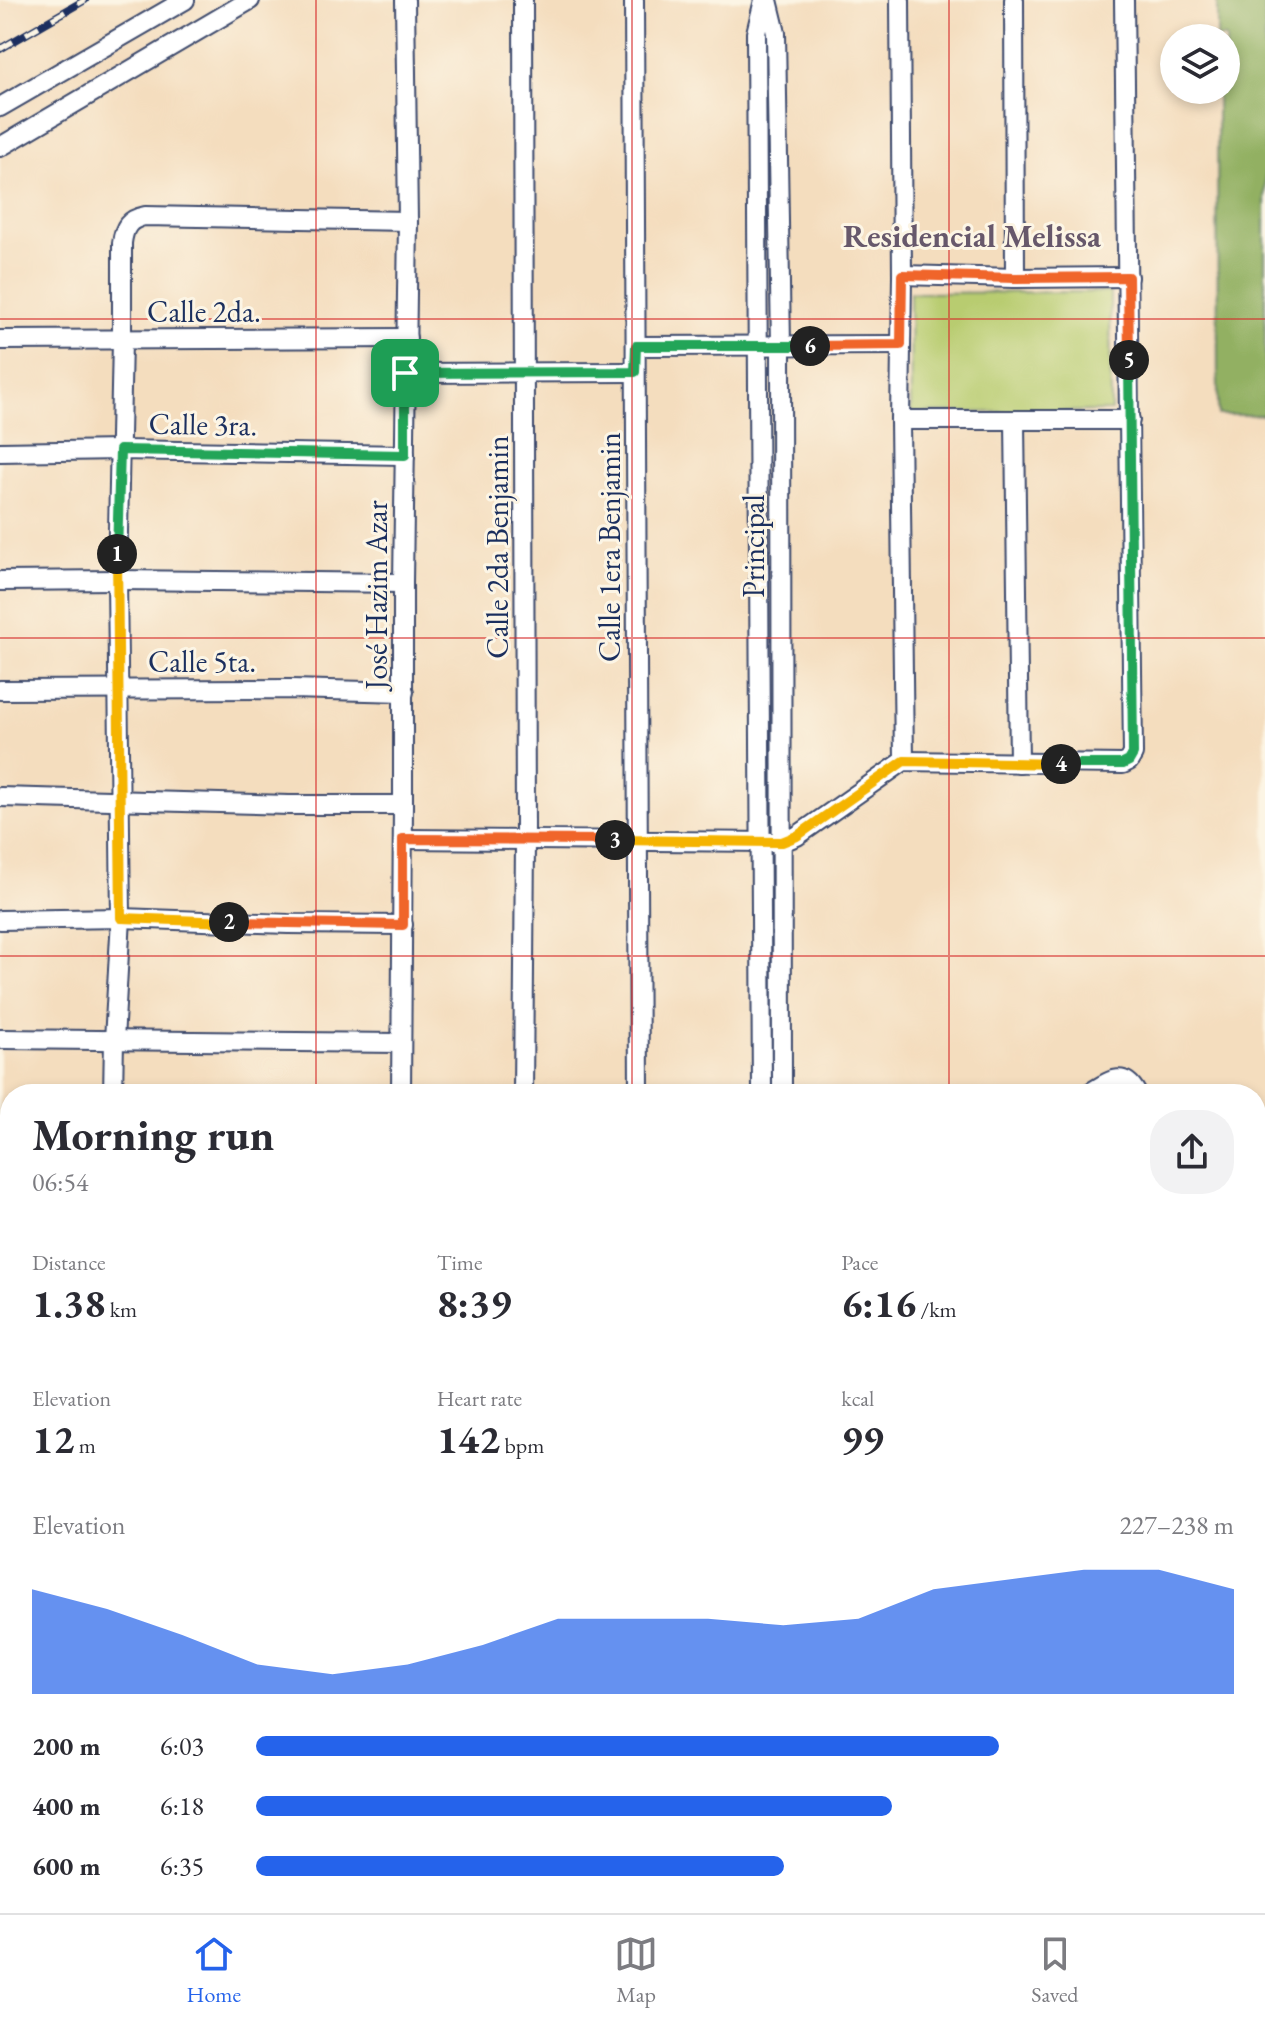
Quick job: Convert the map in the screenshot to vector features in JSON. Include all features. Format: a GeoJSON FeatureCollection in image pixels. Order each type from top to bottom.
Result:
{"type":"FeatureCollection","features":[{"type":"Feature","properties":{"kind":"street"},"geometry":{"type":"LineString","coordinates":[[0,107],[185,0]]}},
{"type":"Feature","properties":{"kind":"street"},"geometry":{"type":"LineString","coordinates":[[0,147],[250,0]]}},
{"type":"Feature","properties":{"kind":"street","name":"José Hazim Azar"},"geometry":{"type":"LineString","coordinates":[[401,1084],[408,221],[405,0]]}},
{"type":"Feature","properties":{"kind":"street","name":"Calle 2da Benjamin"},"geometry":{"type":"LineString","coordinates":[[523,0],[523,1084]]}},
{"type":"Feature","properties":{"kind":"street","name":"Calle 1era Benjamin"},"geometry":{"type":"LineString","coordinates":[[634,0],[639,1084]]}},
{"type":"Feature","properties":{"kind":"street","name":"Principal"},"geometry":{"type":"LineString","coordinates":[[762,1084],[756,33],[766,0]]}},
{"type":"Feature","properties":{"kind":"street","name":"Principal"},"geometry":{"type":"LineString","coordinates":[[766,0],[776,33],[781,346],[782,1084]]}},
{"type":"Feature","properties":{"kind":"street"},"geometry":{"type":"LineString","coordinates":[[900,0],[904,761]]}},
{"type":"Feature","properties":{"kind":"street"},"geometry":{"type":"LineString","coordinates":[[1014,0],[1015,278]]}},
{"type":"Feature","properties":{"kind":"street"},"geometry":{"type":"LineString","coordinates":[[403,839],[782,842],[797,836],[904,761],[1123,764],[1129,761],[1133,754],[1124,0]]}},
{"type":"Feature","properties":{"kind":"street"},"geometry":{"type":"LineString","coordinates":[[113,1084],[121,918],[117,580],[123,232],[128,223],[145,216],[408,221]]}},
{"type":"Feature","properties":{"kind":"street"},"geometry":{"type":"LineString","coordinates":[[902,275],[1128,277]]}},
{"type":"Feature","properties":{"kind":"street","name":"Calle 2da."},"geometry":{"type":"LineString","coordinates":[[0,340],[407,338]]}},
{"type":"Feature","properties":{"kind":"street"},"geometry":{"type":"LineString","coordinates":[[636,346],[901,345]]}},
{"type":"Feature","properties":{"kind":"street"},"geometry":{"type":"LineString","coordinates":[[405,373],[635,372]]}},
{"type":"Feature","properties":{"kind":"street"},"geometry":{"type":"LineString","coordinates":[[900,420],[1130,420]]}},
{"type":"Feature","properties":{"kind":"street"},"geometry":{"type":"LineString","coordinates":[[1015,420],[1019,763]]}},
{"type":"Feature","properties":{"kind":"street","name":"Calle 3ra."},"geometry":{"type":"LineString","coordinates":[[0,452],[120,450],[405,455]]}},
{"type":"Feature","properties":{"kind":"street"},"geometry":{"type":"LineString","coordinates":[[0,581],[403,583]]}},
{"type":"Feature","properties":{"kind":"street","name":"Calle 5ta."},"geometry":{"type":"LineString","coordinates":[[0,690],[291,689],[404,692]]}},
{"type":"Feature","properties":{"kind":"street"},"geometry":{"type":"LineString","coordinates":[[0,797],[403,805]]}},
{"type":"Feature","properties":{"kind":"street"},"geometry":{"type":"LineString","coordinates":[[0,920],[121,918],[403,925]]}},
{"type":"Feature","properties":{"kind":"street"},"geometry":{"type":"LineString","coordinates":[[0,1039],[400,1043]]}},
{"type":"Feature","properties":{"kind":"street"},"geometry":{"type":"LineString","coordinates":[[1105,1084],[1114,1079],[1130,1084]]}},
{"type":"Feature","properties":{"kind":"green space"},"geometry":{"type":"Polygon","coordinates":[[[1217,0],[1265,0],[1265,415],[1218,415],[1217,104],[1240,104],[1240,24],[1217,24],[1217,0]]]}},
{"type":"Feature","properties":{"kind":"green space"},"geometry":{"type":"Polygon","coordinates":[[[1110,292],[1111,411],[911,413],[910,293],[1110,292]]]}},
{"type":"Feature","properties":{"kind":"railway"},"geometry":{"type":"LineString","coordinates":[[0,49],[85,0]]}},
{"type":"Feature","properties":{"kind":"district","name":"Residencial Melissa"},"geometry":{"type":"Point","coordinates":[972,236]}},
{"type":"Feature","properties":{"kind":"route"},"geometry":{"type":"LineString","coordinates":[[902,275],[1128,277],[1133,754],[1123,764],[904,761],[797,836],[782,842],[403,839],[403,925],[121,918],[117,580],[120,450],[405,455],[405,373],[635,372],[636,346],[901,345],[902,275]]}}]}
